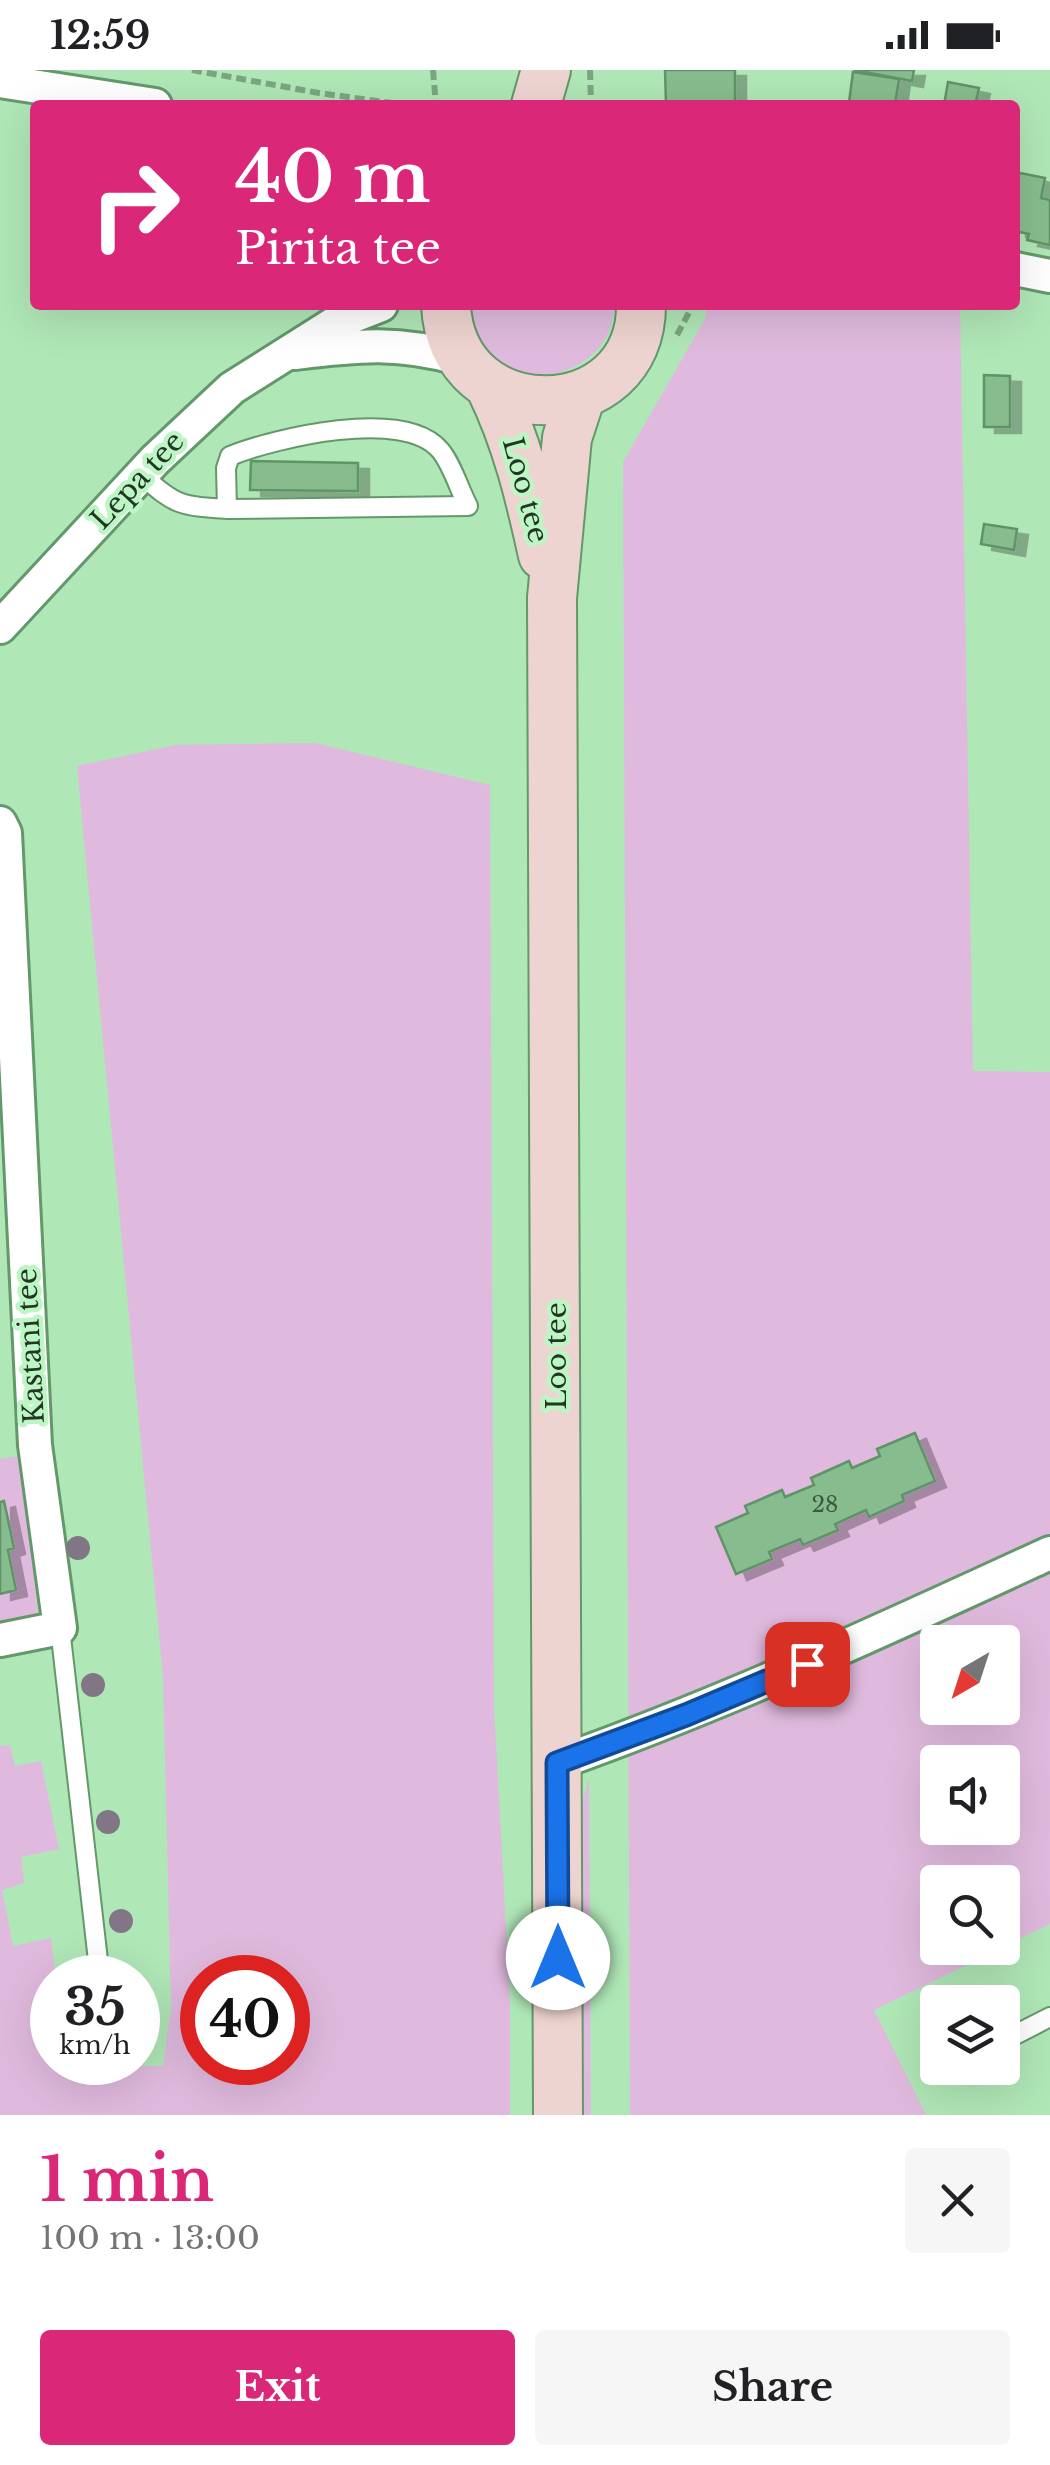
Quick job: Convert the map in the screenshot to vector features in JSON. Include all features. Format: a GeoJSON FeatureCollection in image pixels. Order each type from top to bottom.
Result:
{"type":"FeatureCollection","features":[{"type":"Feature","properties":{"kind":"street"},"geometry":{"type":"LineString","coordinates":[[0,81],[124,100]]}},
{"type":"Feature","properties":{"kind":"street"},"geometry":{"type":"LineString","coordinates":[[1020,270],[1050,276]]}},
{"type":"Feature","properties":{"kind":"street","name":"Lepa tee"},"geometry":{"type":"LineString","coordinates":[[0,627],[193,421],[232,388],[335,323],[368,310]]}},
{"type":"Feature","properties":{"kind":"street","name":"Loo tee"},"geometry":{"type":"LineString","coordinates":[[447,310],[452,340],[510,429],[525,472],[552,598]]}},
{"type":"Feature","properties":{"kind":"street"},"geometry":{"type":"LineString","coordinates":[[476,372],[511,396],[534,402],[581,395],[600,384],[622,362],[651,316]]}},
{"type":"Feature","properties":{"kind":"street","name":"Lepa tee"},"geometry":{"type":"LineString","coordinates":[[291,353],[381,344],[421,347],[476,372]]}},
{"type":"Feature","properties":{"kind":"street","name":"Loo tee"},"geometry":{"type":"LineString","coordinates":[[558,2115],[552,598],[567,438],[581,395]]}},
{"type":"Feature","properties":{"kind":"street","name":"Kastani tee"},"geometry":{"type":"LineString","coordinates":[[0,823],[5,833],[34,1446],[60,1628]]}},
{"type":"Feature","properties":{"kind":"street"},"geometry":{"type":"LineString","coordinates":[[557,1763],[737,1694],[1050,1553]]}},
{"type":"Feature","properties":{"kind":"street"},"geometry":{"type":"LineString","coordinates":[[0,1640],[60,1628]]}},
{"type":"Feature","properties":{"kind":"lane"},"geometry":{"type":"LineString","coordinates":[[142,475],[174,503],[227,509],[468,506],[439,449],[411,431],[342,429],[261,443],[230,456],[226,468],[227,509]]}},
{"type":"Feature","properties":{"kind":"lane"},"geometry":{"type":"LineString","coordinates":[[60,1628],[97,1955]]}},
{"type":"Feature","properties":{"kind":"lane"},"geometry":{"type":"LineString","coordinates":[[1020,2032],[1050,2017]]}},
{"type":"Feature","properties":{"kind":"path"},"geometry":{"type":"LineString","coordinates":[[192,70],[367,100]]}},
{"type":"Feature","properties":{"kind":"path"},"geometry":{"type":"LineString","coordinates":[[433,70],[436,100]]}},
{"type":"Feature","properties":{"kind":"path"},"geometry":{"type":"LineString","coordinates":[[590,70],[591,100]]}},
{"type":"Feature","properties":{"kind":"path"},"geometry":{"type":"LineString","coordinates":[[651,316],[690,315],[692,310]]}},
{"type":"Feature","properties":{"kind":"shaded area"},"geometry":{"type":"Polygon","coordinates":[[[471,310],[613,310],[610,328],[585,361],[545,375],[524,373],[504,364],[486,349],[471,310]]]}},
{"type":"Feature","properties":{"kind":"shaded area"},"geometry":{"type":"Polygon","coordinates":[[[706,310],[960,310],[973,1071],[1050,1072],[1050,1924],[1020,1938],[1020,1865],[920,1865],[920,1965],[967,1965],[874,2010],[926,2115],[630,2115],[623,462],[705,319],[706,310]]]}},
{"type":"Feature","properties":{"kind":"shaded area"},"geometry":{"type":"Polygon","coordinates":[[[315,743],[490,785],[494,1706],[510,2001],[510,2115],[0,2115],[0,1746],[10,1745],[15,1766],[41,1761],[59,1849],[21,1857],[24,1883],[2,1890],[13,1946],[51,1938],[53,1955],[30,1955],[30,2085],[160,2085],[171,2007],[163,1676],[77,766],[175,745],[315,743]]]}},
{"type":"Feature","properties":{"kind":"shaded area"},"geometry":{"type":"Polygon","coordinates":[[[20,1456],[38,1613],[0,1621],[0,1594],[16,1589],[8,1550],[14,1548],[3,1501],[0,1502],[0,1459],[20,1456]]]}},
{"type":"Feature","properties":{"kind":"shaded area"},"geometry":{"type":"Polygon","coordinates":[[[589,1779],[591,2115],[579,2115],[578,1816],[589,1779]]]}},
{"type":"Feature","properties":{"kind":"building"},"geometry":{"type":"Polygon","coordinates":[[[665,70],[735,70],[735,100],[666,100],[665,70]]]}},
{"type":"Feature","properties":{"kind":"building"},"geometry":{"type":"Polygon","coordinates":[[[854,70],[914,70],[912,81],[854,70]]]}},
{"type":"Feature","properties":{"kind":"building"},"geometry":{"type":"Polygon","coordinates":[[[853,72],[899,79],[896,100],[849,100],[853,72]]]}},
{"type":"Feature","properties":{"kind":"building"},"geometry":{"type":"Polygon","coordinates":[[[948,82],[979,88],[976,100],[945,100],[948,82]]]}},
{"type":"Feature","properties":{"kind":"building"},"geometry":{"type":"Polygon","coordinates":[[[1020,173],[1045,178],[1041,198],[1050,200],[1050,245],[1027,240],[1029,234],[1020,232],[1020,173]]]}},
{"type":"Feature","properties":{"kind":"building"},"geometry":{"type":"Polygon","coordinates":[[[984,375],[1010,376],[1010,427],[984,427],[984,375]]]}},
{"type":"Feature","properties":{"kind":"building"},"geometry":{"type":"Polygon","coordinates":[[[251,461],[358,463],[358,491],[250,490],[251,461]]]}},
{"type":"Feature","properties":{"kind":"building"},"geometry":{"type":"Polygon","coordinates":[[[984,524],[1017,529],[1014,550],[981,544],[984,524]]]}},
{"type":"Feature","properties":{"kind":"building"},"geometry":{"type":"Polygon","coordinates":[[[915,1433],[935,1481],[902,1495],[904,1501],[869,1517],[866,1510],[835,1524],[838,1530],[803,1545],[800,1539],[769,1552],[772,1559],[736,1574],[716,1527],[748,1513],[745,1506],[782,1490],[785,1497],[814,1485],[811,1478],[849,1461],[852,1468],[880,1456],[877,1449],[915,1433]]]}},
{"type":"Feature","properties":{"kind":"building"},"geometry":{"type":"Polygon","coordinates":[[[4,1501],[14,1548],[8,1550],[16,1590],[0,1594],[0,1502],[4,1501]]]}},
{"type":"Feature","properties":{"kind":"route"},"geometry":{"type":"LineString","coordinates":[[558,1958],[557,1763],[807,1664]]}}]}
